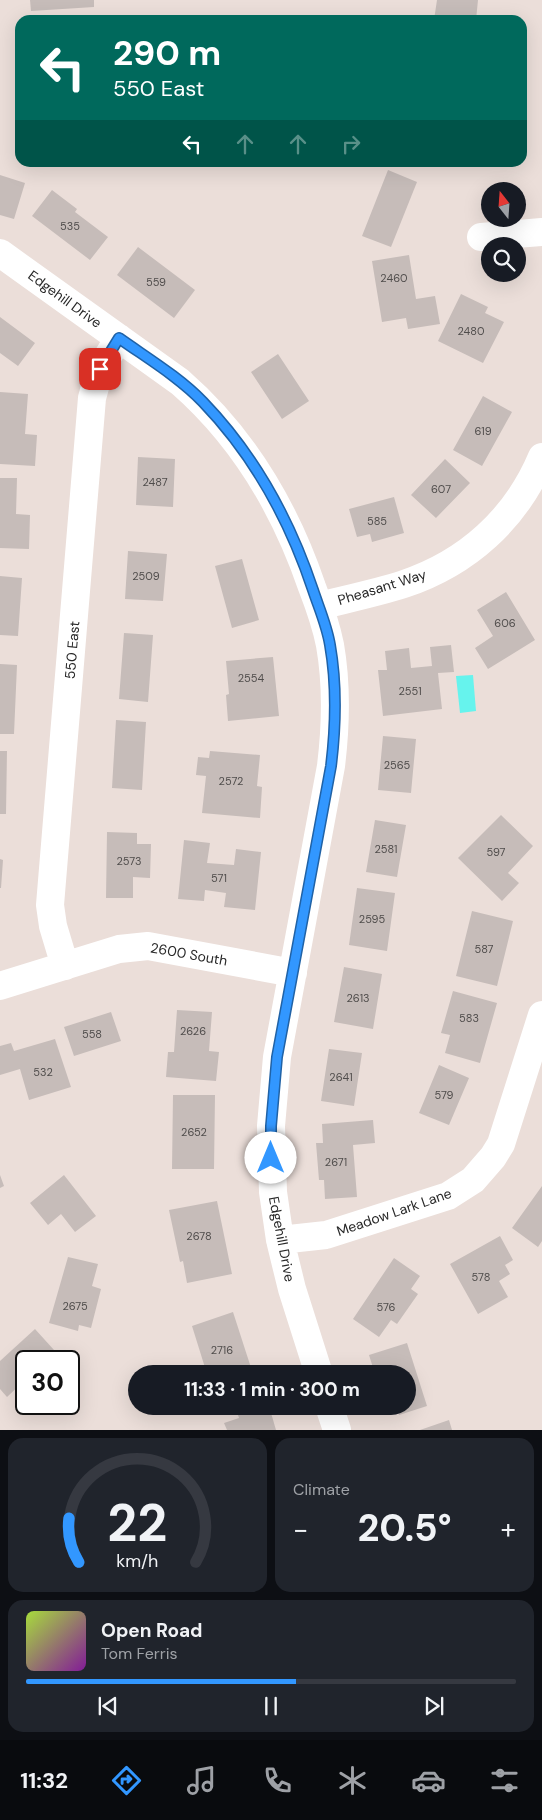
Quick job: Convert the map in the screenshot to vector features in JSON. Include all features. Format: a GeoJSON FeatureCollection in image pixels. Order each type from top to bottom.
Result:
{"type":"FeatureCollection","features":[{"type":"Feature","properties":{"kind":"street"},"geometry":{"type":"LineString","coordinates":[[481,237],[542,232]]}},
{"type":"Feature","properties":{"kind":"street","name":"Edgehill Drive"},"geometry":{"type":"LineString","coordinates":[[0,253],[180,382],[202,401],[240,447],[276,502],[292,534],[319,606],[330,643],[336,700],[331,766],[277,1057],[271,1126],[273,1192],[280,1240],[292,1289],[316,1365]]}},
{"type":"Feature","properties":{"kind":"street","name":"550 East"},"geometry":{"type":"LineString","coordinates":[[65,966],[53,926],[50,905],[92,408],[95,383],[100,369],[119,338]]}},
{"type":"Feature","properties":{"kind":"street","name":"Pheasant Way"},"geometry":{"type":"LineString","coordinates":[[319,606],[404,584],[443,568],[461,558],[506,517],[529,484],[542,457]]}},
{"type":"Feature","properties":{"kind":"street","name":"2600 South"},"geometry":{"type":"LineString","coordinates":[[0,986],[119,949],[148,946],[293,973]]}},
{"type":"Feature","properties":{"kind":"street","name":"Meadow Lark Lane"},"geometry":{"type":"LineString","coordinates":[[280,1240],[326,1235],[448,1196],[473,1180],[494,1158],[501,1144],[542,1015]]}},
{"type":"Feature","properties":{"kind":"street"},"geometry":{"type":"LineString","coordinates":[[332,1415],[337,1430]]}},
{"type":"Feature","properties":{"kind":"water"},"geometry":{"type":"Polygon","coordinates":[[[473,675],[476,711],[460,713],[456,676],[473,675]]]}},
{"type":"Feature","properties":{"kind":"building"},"geometry":{"type":"Polygon","coordinates":[[[30,0],[94,0],[94,7],[31,11],[30,0]]]}},
{"type":"Feature","properties":{"kind":"building"},"geometry":{"type":"Polygon","coordinates":[[[437,0],[478,0],[476,15],[435,15],[437,0]]]}},
{"type":"Feature","properties":{"kind":"building"},"geometry":{"type":"Polygon","coordinates":[[[388,170],[417,182],[391,247],[362,236],[388,170]]]}},
{"type":"Feature","properties":{"kind":"building"},"geometry":{"type":"Polygon","coordinates":[[[0,175],[25,183],[14,219],[0,215],[0,175]]]}},
{"type":"Feature","properties":{"kind":"building"},"geometry":{"type":"Polygon","coordinates":[[[52,190],[77,209],[75,212],[108,237],[90,260],[32,216],[52,190]]]}},
{"type":"Feature","properties":{"kind":"building"},"geometry":{"type":"Polygon","coordinates":[[[138,247],[195,290],[174,318],[117,275],[138,247]]]}},
{"type":"Feature","properties":{"kind":"building"},"geometry":{"type":"Polygon","coordinates":[[[409,255],[416,299],[435,296],[440,324],[408,329],[406,318],[382,322],[372,261],[409,255]]]}},
{"type":"Feature","properties":{"kind":"building"},"geometry":{"type":"Polygon","coordinates":[[[461,294],[488,307],[485,313],[504,322],[483,363],[438,341],[461,294]]]}},
{"type":"Feature","properties":{"kind":"building"},"geometry":{"type":"Polygon","coordinates":[[[0,317],[35,343],[18,366],[0,353],[0,317]]]}},
{"type":"Feature","properties":{"kind":"building"},"geometry":{"type":"Polygon","coordinates":[[[278,354],[309,401],[282,419],[251,372],[278,354]]]}},
{"type":"Feature","properties":{"kind":"building"},"geometry":{"type":"Polygon","coordinates":[[[0,392],[28,394],[25,434],[37,435],[35,466],[0,464],[0,392]]]}},
{"type":"Feature","properties":{"kind":"building"},"geometry":{"type":"Polygon","coordinates":[[[483,396],[512,412],[482,466],[453,450],[483,396]]]}},
{"type":"Feature","properties":{"kind":"building"},"geometry":{"type":"Polygon","coordinates":[[[138,457],[175,459],[173,507],[136,505],[138,457]]]}},
{"type":"Feature","properties":{"kind":"building"},"geometry":{"type":"Polygon","coordinates":[[[445,459],[470,483],[436,518],[411,495],[445,459]]]}},
{"type":"Feature","properties":{"kind":"building"},"geometry":{"type":"Polygon","coordinates":[[[0,478],[17,478],[16,514],[30,515],[29,549],[0,548],[0,478]]]}},
{"type":"Feature","properties":{"kind":"building"},"geometry":{"type":"Polygon","coordinates":[[[394,497],[404,533],[372,542],[370,534],[357,537],[349,509],[394,497]]]}},
{"type":"Feature","properties":{"kind":"building"},"geometry":{"type":"Polygon","coordinates":[[[128,551],[167,554],[163,601],[125,599],[128,551]]]}},
{"type":"Feature","properties":{"kind":"building"},"geometry":{"type":"Polygon","coordinates":[[[242,559],[259,620],[232,628],[215,566],[242,559]]]}},
{"type":"Feature","properties":{"kind":"building"},"geometry":{"type":"Polygon","coordinates":[[[0,576],[22,578],[18,636],[0,635],[0,576]]]}},
{"type":"Feature","properties":{"kind":"building"},"geometry":{"type":"Polygon","coordinates":[[[506,592],[535,640],[488,669],[475,648],[493,636],[477,610],[506,592]]]}},
{"type":"Feature","properties":{"kind":"building"},"geometry":{"type":"Polygon","coordinates":[[[124,633],[153,635],[148,702],[119,699],[124,633]]]}},
{"type":"Feature","properties":{"kind":"building"},"geometry":{"type":"Polygon","coordinates":[[[451,645],[454,672],[438,673],[442,709],[383,716],[378,670],[387,670],[385,651],[409,648],[411,668],[432,666],[430,647],[451,645]]]}},
{"type":"Feature","properties":{"kind":"building"},"geometry":{"type":"Polygon","coordinates":[[[273,657],[279,716],[228,721],[226,695],[229,694],[226,661],[273,657]]]}},
{"type":"Feature","properties":{"kind":"building"},"geometry":{"type":"Polygon","coordinates":[[[0,664],[17,665],[14,734],[0,734],[0,664]]]}},
{"type":"Feature","properties":{"kind":"building"},"geometry":{"type":"Polygon","coordinates":[[[116,720],[146,722],[142,790],[112,788],[116,720]]]}},
{"type":"Feature","properties":{"kind":"building"},"geometry":{"type":"Polygon","coordinates":[[[383,736],[416,739],[411,793],[378,790],[383,736]]]}},
{"type":"Feature","properties":{"kind":"building"},"geometry":{"type":"Polygon","coordinates":[[[0,751],[7,751],[6,814],[0,814],[0,751]]]}},
{"type":"Feature","properties":{"kind":"building"},"geometry":{"type":"Polygon","coordinates":[[[210,751],[260,755],[257,786],[262,787],[260,818],[202,813],[206,776],[196,775],[198,757],[209,758],[210,751]]]}},
{"type":"Feature","properties":{"kind":"building"},"geometry":{"type":"Polygon","coordinates":[[[501,815],[533,846],[508,873],[519,883],[502,901],[458,858],[501,815]]]}},
{"type":"Feature","properties":{"kind":"building"},"geometry":{"type":"Polygon","coordinates":[[[375,820],[406,825],[397,877],[366,872],[375,820]]]}},
{"type":"Feature","properties":{"kind":"building"},"geometry":{"type":"Polygon","coordinates":[[[107,832],[137,833],[137,844],[151,844],[150,878],[133,877],[133,898],[106,898],[107,832]]]}},
{"type":"Feature","properties":{"kind":"building"},"geometry":{"type":"Polygon","coordinates":[[[184,840],[210,843],[207,863],[234,865],[236,849],[261,852],[255,910],[224,907],[226,893],[205,890],[204,901],[178,899],[184,840]]]}},
{"type":"Feature","properties":{"kind":"building"},"geometry":{"type":"Polygon","coordinates":[[[0,859],[3,860],[1,888],[0,888],[0,859]]]}},
{"type":"Feature","properties":{"kind":"building"},"geometry":{"type":"Polygon","coordinates":[[[357,888],[395,893],[387,951],[349,945],[357,888]]]}},
{"type":"Feature","properties":{"kind":"building"},"geometry":{"type":"Polygon","coordinates":[[[472,911],[513,921],[497,986],[456,976],[472,911]]]}},
{"type":"Feature","properties":{"kind":"building"},"geometry":{"type":"Polygon","coordinates":[[[344,967],[382,974],[373,1029],[334,1022],[344,967]]]}},
{"type":"Feature","properties":{"kind":"building"},"geometry":{"type":"Polygon","coordinates":[[[453,991],[497,1003],[480,1063],[445,1053],[450,1035],[441,1033],[453,991]]]}},
{"type":"Feature","properties":{"kind":"building"},"geometry":{"type":"Polygon","coordinates":[[[177,1010],[212,1012],[209,1051],[219,1052],[216,1081],[166,1077],[168,1052],[174,1052],[177,1010]]]}},
{"type":"Feature","properties":{"kind":"building"},"geometry":{"type":"Polygon","coordinates":[[[111,1012],[121,1041],[74,1056],[64,1027],[111,1012]]]}},
{"type":"Feature","properties":{"kind":"building"},"geometry":{"type":"Polygon","coordinates":[[[55,1039],[71,1087],[29,1100],[20,1069],[0,1075],[0,1046],[11,1043],[14,1051],[55,1039]]]}},
{"type":"Feature","properties":{"kind":"building"},"geometry":{"type":"Polygon","coordinates":[[[329,1049],[362,1053],[354,1106],[321,1101],[329,1049]]]}},
{"type":"Feature","properties":{"kind":"building"},"geometry":{"type":"Polygon","coordinates":[[[439,1065],[469,1078],[449,1125],[419,1113],[439,1065]]]}},
{"type":"Feature","properties":{"kind":"building"},"geometry":{"type":"Polygon","coordinates":[[[173,1095],[215,1095],[214,1169],[172,1169],[173,1095]]]}},
{"type":"Feature","properties":{"kind":"building"},"geometry":{"type":"Polygon","coordinates":[[[373,1120],[375,1143],[353,1145],[357,1197],[325,1199],[324,1180],[319,1180],[316,1143],[323,1143],[322,1124],[373,1120]]]}},
{"type":"Feature","properties":{"kind":"building"},"geometry":{"type":"Polygon","coordinates":[[[0,1175],[4,1186],[0,1188],[0,1175]]]}},
{"type":"Feature","properties":{"kind":"building"},"geometry":{"type":"Polygon","coordinates":[[[64,1175],[96,1216],[75,1232],[61,1214],[48,1225],[30,1203],[64,1175]]]}},
{"type":"Feature","properties":{"kind":"building"},"geometry":{"type":"Polygon","coordinates":[[[542,1186],[542,1241],[538,1247],[512,1228],[542,1186]]]}},
{"type":"Feature","properties":{"kind":"building"},"geometry":{"type":"Polygon","coordinates":[[[217,1201],[232,1274],[187,1283],[183,1261],[180,1262],[169,1210],[217,1201]]]}},
{"type":"Feature","properties":{"kind":"building"},"geometry":{"type":"Polygon","coordinates":[[[500,1236],[513,1260],[505,1265],[510,1274],[499,1281],[508,1297],[478,1314],[450,1264],[500,1236]]]}},
{"type":"Feature","properties":{"kind":"building"},"geometry":{"type":"Polygon","coordinates":[[[68,1257],[98,1264],[92,1286],[101,1289],[91,1328],[79,1325],[78,1331],[49,1323],[68,1257]]]}},
{"type":"Feature","properties":{"kind":"building"},"geometry":{"type":"Polygon","coordinates":[[[394,1258],[420,1276],[411,1289],[418,1294],[397,1324],[391,1320],[379,1337],[353,1319],[394,1258]]]}},
{"type":"Feature","properties":{"kind":"building"},"geometry":{"type":"Polygon","coordinates":[[[233,1312],[250,1365],[204,1365],[192,1326],[233,1312]]]}},
{"type":"Feature","properties":{"kind":"building"},"geometry":{"type":"Polygon","coordinates":[[[35,1329],[54,1350],[15,1350],[15,1389],[7,1397],[0,1389],[0,1361],[35,1329]]]}},
{"type":"Feature","properties":{"kind":"building"},"geometry":{"type":"Polygon","coordinates":[[[407,1343],[414,1365],[372,1365],[369,1355],[407,1343]]]}},
{"type":"Feature","properties":{"kind":"building"},"geometry":{"type":"Polygon","coordinates":[[[416,1371],[427,1406],[416,1410],[416,1371]]]}},
{"type":"Feature","properties":{"kind":"building"},"geometry":{"type":"Polygon","coordinates":[[[238,1415],[272,1415],[276,1430],[227,1430],[224,1423],[239,1418],[238,1415]]]}},
{"type":"Feature","properties":{"kind":"building"},"geometry":{"type":"Polygon","coordinates":[[[449,1420],[452,1430],[420,1430],[449,1420]]]}},
{"type":"Feature","properties":{"kind":"route"},"geometry":{"type":"LineString","coordinates":[[100,369],[119,338],[180,382],[202,401],[222,423],[258,473],[276,502],[292,534],[319,606],[330,643],[336,700],[331,766],[277,1057],[271,1126],[271,1158]]}}]}
